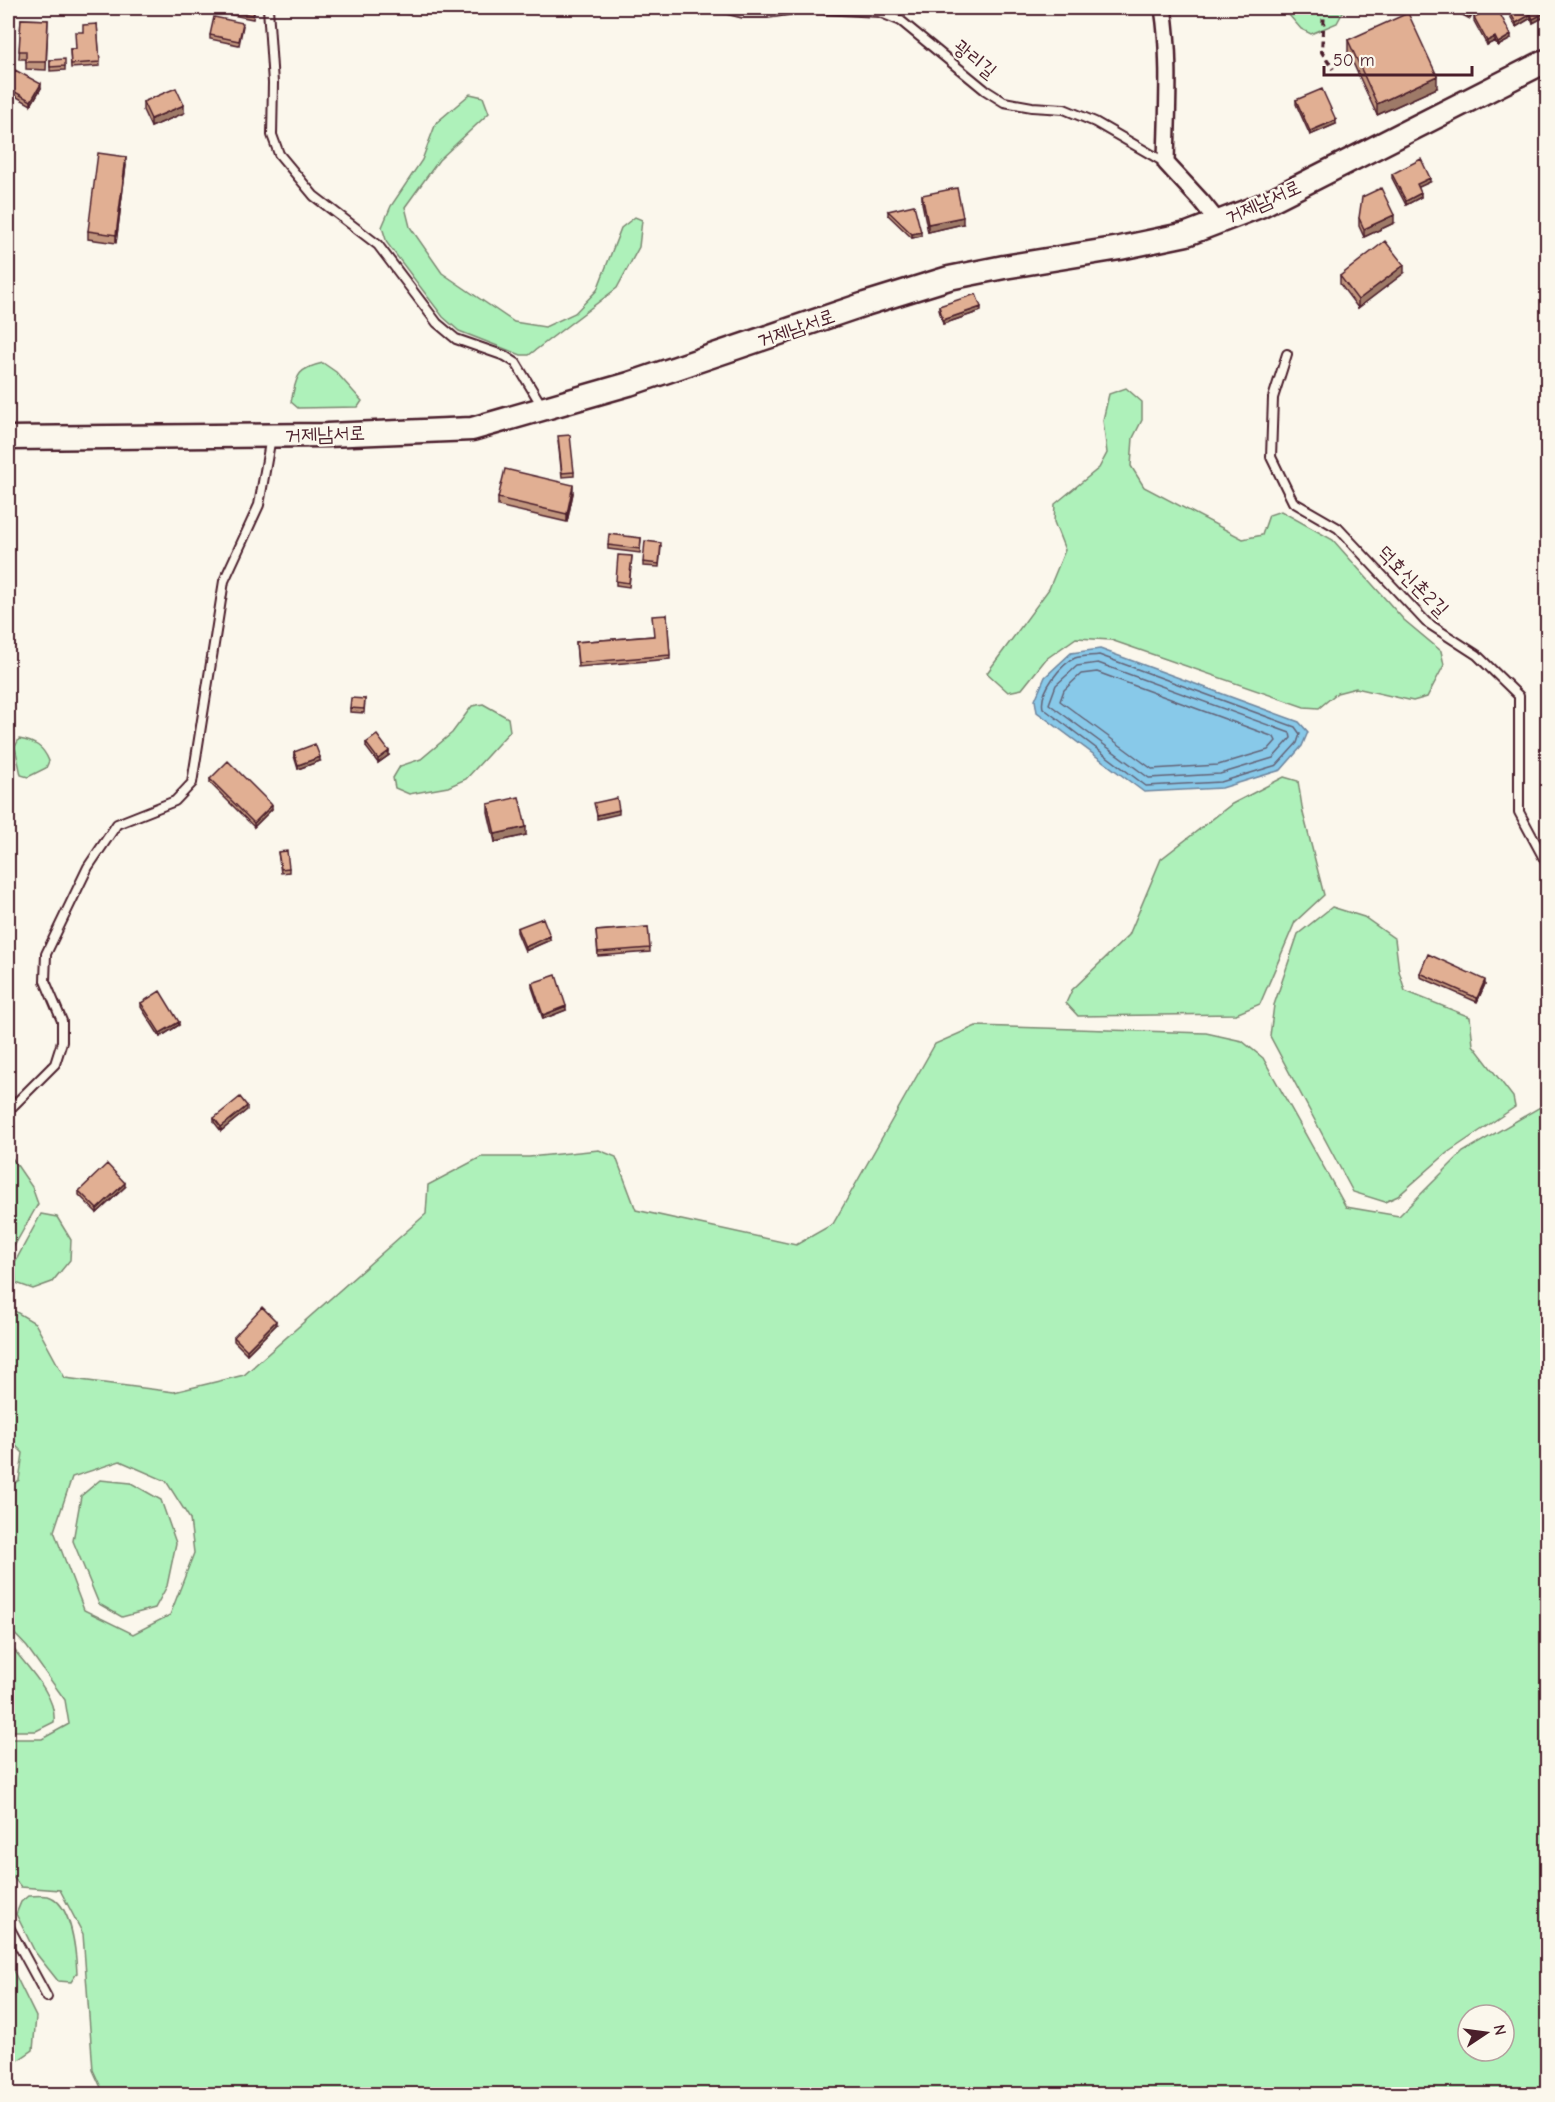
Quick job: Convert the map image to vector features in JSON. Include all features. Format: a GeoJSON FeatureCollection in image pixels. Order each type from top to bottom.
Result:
{"type":"FeatureCollection","features":[{"type":"Feature","properties":{"kind":"main road","name":"거제남서로"},"geometry":{"type":"LineString","coordinates":[[8,438],[271,436],[472,429],[629,384],[949,278],[1187,234],[1260,206],[1548,60]]}},
{"type":"Feature","properties":{"kind":"street"},"geometry":{"type":"LineString","coordinates":[[1163,8],[1166,25],[1166,163],[1218,222]]}},
{"type":"Feature","properties":{"kind":"lane"},"geometry":{"type":"LineString","coordinates":[[268,8],[273,83],[272,135],[279,154],[314,196],[378,245],[437,324],[456,339],[506,356],[516,363],[544,410]]}},
{"type":"Feature","properties":{"kind":"lane","name":"광리길"},"geometry":{"type":"LineString","coordinates":[[723,8],[743,13],[767,13],[802,8],[879,12],[901,21],[985,90],[1005,102],[1064,109],[1095,122],[1166,163]]}},
{"type":"Feature","properties":{"kind":"lane","name":"덕호신촌2길"},"geometry":{"type":"LineString","coordinates":[[1287,354],[1273,398],[1271,457],[1293,502],[1338,528],[1426,622],[1477,655],[1519,696],[1519,812],[1548,866]]}},
{"type":"Feature","properties":{"kind":"lane"},"geometry":{"type":"LineString","coordinates":[[8,1111],[55,1064],[59,1055],[62,1021],[45,981],[46,954],[88,867],[117,824],[176,801],[192,783],[224,581],[258,505],[271,436]]}},
{"type":"Feature","properties":{"kind":"lane"},"geometry":{"type":"LineString","coordinates":[[8,1925],[47,1997]]}},
{"type":"Feature","properties":{"kind":"path"},"geometry":{"type":"LineString","coordinates":[[1324,8],[1322,52],[1333,69]]}},
{"type":"Feature","properties":{"kind":"green space"},"geometry":{"type":"Polygon","coordinates":[[[1283,8],[1345,8],[1337,23],[1311,34],[1301,29],[1283,8]]]}},
{"type":"Feature","properties":{"kind":"green space"},"geometry":{"type":"Polygon","coordinates":[[[470,94],[483,97],[489,113],[439,160],[405,207],[410,227],[442,273],[514,322],[545,327],[575,313],[597,290],[621,228],[635,217],[642,220],[639,247],[617,288],[529,355],[521,355],[459,331],[443,317],[387,243],[382,227],[391,206],[422,160],[436,123],[470,94]]]}},
{"type":"Feature","properties":{"kind":"green space"},"geometry":{"type":"Polygon","coordinates":[[[323,363],[336,372],[362,401],[358,407],[298,408],[291,402],[296,380],[302,371],[323,363]]]}},
{"type":"Feature","properties":{"kind":"green space"},"geometry":{"type":"Polygon","coordinates":[[[1126,388],[1142,402],[1142,420],[1133,438],[1131,466],[1144,487],[1243,539],[1262,535],[1269,515],[1281,511],[1333,540],[1404,620],[1441,651],[1444,665],[1427,697],[1413,701],[1356,688],[1337,693],[1319,708],[1304,707],[1111,640],[1076,638],[1046,659],[1022,689],[1008,692],[987,673],[1049,589],[1065,550],[1054,522],[1055,504],[1099,468],[1107,453],[1103,420],[1109,394],[1126,388]]]}},
{"type":"Feature","properties":{"kind":"green space"},"geometry":{"type":"Polygon","coordinates":[[[483,704],[508,718],[510,731],[466,779],[448,787],[409,794],[395,788],[393,778],[400,766],[421,759],[452,733],[472,706],[483,704]]]}},
{"type":"Feature","properties":{"kind":"green space"},"geometry":{"type":"Polygon","coordinates":[[[19,739],[34,743],[41,748],[49,761],[46,768],[28,777],[21,775],[15,747],[19,739]]]}},
{"type":"Feature","properties":{"kind":"green space"},"geometry":{"type":"Polygon","coordinates":[[[1284,777],[1298,781],[1303,813],[1324,895],[1295,922],[1260,1004],[1236,1014],[1078,1016],[1066,1003],[1072,990],[1129,935],[1161,859],[1232,804],[1284,777]]]}},
{"type":"Feature","properties":{"kind":"green space"},"geometry":{"type":"Polygon","coordinates":[[[1332,907],[1364,917],[1395,939],[1399,971],[1405,991],[1470,1017],[1473,1045],[1513,1097],[1515,1107],[1447,1153],[1398,1196],[1385,1202],[1353,1192],[1270,1036],[1274,1005],[1298,934],[1332,907]]]}},
{"type":"Feature","properties":{"kind":"green space"},"geometry":{"type":"Polygon","coordinates":[[[976,1026],[1206,1033],[1242,1041],[1263,1058],[1346,1207],[1399,1216],[1463,1152],[1547,1103],[1547,2094],[104,2094],[93,2070],[83,1934],[60,1890],[21,1887],[9,1872],[8,1866],[8,1739],[42,1739],[69,1724],[65,1700],[27,1647],[8,1627],[8,1488],[19,1480],[23,1453],[8,1438],[8,1307],[35,1323],[65,1378],[174,1392],[244,1375],[426,1214],[428,1185],[481,1157],[529,1157],[599,1150],[616,1157],[636,1210],[796,1245],[833,1224],[935,1044],[976,1026]],[[120,1461],[72,1477],[54,1531],[84,1610],[133,1634],[170,1615],[194,1553],[190,1519],[166,1481],[120,1461]]]}},
{"type":"Feature","properties":{"kind":"green space"},"geometry":{"type":"Polygon","coordinates":[[[8,1152],[32,1187],[38,1204],[8,1257],[8,1152]]]}},
{"type":"Feature","properties":{"kind":"green space"},"geometry":{"type":"Polygon","coordinates":[[[41,1214],[57,1217],[71,1240],[70,1260],[52,1282],[33,1289],[16,1283],[15,1262],[41,1214]]]}},
{"type":"Feature","properties":{"kind":"green space"},"geometry":{"type":"Polygon","coordinates":[[[100,1480],[131,1483],[161,1500],[176,1543],[167,1586],[155,1608],[122,1617],[99,1604],[73,1541],[81,1496],[100,1480]]]}},
{"type":"Feature","properties":{"kind":"green space"},"geometry":{"type":"Polygon","coordinates":[[[8,1642],[45,1690],[54,1711],[54,1722],[36,1731],[8,1731],[8,1642]]]}},
{"type":"Feature","properties":{"kind":"green space"},"geometry":{"type":"Polygon","coordinates":[[[28,1896],[48,1896],[56,1900],[63,1908],[71,1930],[75,1954],[77,1973],[71,1982],[58,1981],[35,1952],[16,1914],[21,1902],[28,1896]]]}},
{"type":"Feature","properties":{"kind":"green space"},"geometry":{"type":"Polygon","coordinates":[[[8,1960],[36,2017],[33,2050],[8,2067],[8,1960]]]}},
{"type":"Feature","properties":{"kind":"water"},"geometry":{"type":"Polygon","coordinates":[[[1100,649],[1299,722],[1308,732],[1302,746],[1281,770],[1222,788],[1144,792],[1037,712],[1035,700],[1045,677],[1071,653],[1100,649]]]}},
{"type":"Feature","properties":{"kind":"building"},"geometry":{"type":"Polygon","coordinates":[[[232,8],[255,8],[253,15],[232,11],[232,8]]]}},
{"type":"Feature","properties":{"kind":"building"},"geometry":{"type":"Polygon","coordinates":[[[1456,8],[1474,8],[1470,15],[1456,8]]]}},
{"type":"Feature","properties":{"kind":"building"},"geometry":{"type":"Polygon","coordinates":[[[1497,8],[1511,35],[1498,43],[1495,37],[1487,41],[1474,17],[1497,8]]]}},
{"type":"Feature","properties":{"kind":"building"},"geometry":{"type":"Polygon","coordinates":[[[1508,8],[1548,8],[1548,11],[1533,19],[1531,14],[1516,23],[1508,8]]]}},
{"type":"Feature","properties":{"kind":"building"},"geometry":{"type":"Polygon","coordinates":[[[1408,13],[1437,76],[1377,104],[1348,40],[1408,13]]]}},
{"type":"Feature","properties":{"kind":"building"},"geometry":{"type":"Polygon","coordinates":[[[214,17],[243,23],[239,41],[210,35],[214,17]]]}},
{"type":"Feature","properties":{"kind":"building"},"geometry":{"type":"Polygon","coordinates":[[[21,19],[48,20],[46,62],[26,62],[26,51],[19,51],[21,19]]]}},
{"type":"Feature","properties":{"kind":"building"},"geometry":{"type":"Polygon","coordinates":[[[97,24],[100,62],[71,64],[70,49],[76,49],[75,32],[83,32],[83,25],[97,24]]]}},
{"type":"Feature","properties":{"kind":"building"},"geometry":{"type":"Polygon","coordinates":[[[65,59],[65,66],[50,67],[50,60],[65,59]]]}},
{"type":"Feature","properties":{"kind":"building"},"geometry":{"type":"Polygon","coordinates":[[[15,70],[41,84],[31,101],[8,88],[8,83],[15,70]]]}},
{"type":"Feature","properties":{"kind":"building"},"geometry":{"type":"Polygon","coordinates":[[[1548,73],[1548,85],[1543,75],[1548,73]]]}},
{"type":"Feature","properties":{"kind":"building"},"geometry":{"type":"Polygon","coordinates":[[[176,88],[184,105],[151,119],[143,102],[176,88]]]}},
{"type":"Feature","properties":{"kind":"building"},"geometry":{"type":"Polygon","coordinates":[[[1322,89],[1336,120],[1310,131],[1296,100],[1322,89]]]}},
{"type":"Feature","properties":{"kind":"building"},"geometry":{"type":"Polygon","coordinates":[[[98,153],[126,157],[116,235],[88,231],[98,153]]]}},
{"type":"Feature","properties":{"kind":"building"},"geometry":{"type":"Polygon","coordinates":[[[1421,159],[1430,178],[1417,184],[1421,193],[1406,201],[1392,174],[1421,159]]]}},
{"type":"Feature","properties":{"kind":"building"},"geometry":{"type":"Polygon","coordinates":[[[957,188],[963,217],[928,224],[922,195],[957,188]]]}},
{"type":"Feature","properties":{"kind":"building"},"geometry":{"type":"Polygon","coordinates":[[[1381,188],[1394,215],[1364,229],[1359,218],[1362,197],[1381,188]]]}},
{"type":"Feature","properties":{"kind":"building"},"geometry":{"type":"Polygon","coordinates":[[[914,205],[921,232],[912,234],[888,211],[914,205]]]}},
{"type":"Feature","properties":{"kind":"building"},"geometry":{"type":"Polygon","coordinates":[[[1385,241],[1404,265],[1358,300],[1340,276],[1385,241]]]}},
{"type":"Feature","properties":{"kind":"building"},"geometry":{"type":"Polygon","coordinates":[[[8,243],[15,243],[14,260],[8,260],[8,243]]]}},
{"type":"Feature","properties":{"kind":"building"},"geometry":{"type":"Polygon","coordinates":[[[976,294],[981,307],[943,320],[939,306],[976,294]]]}},
{"type":"Feature","properties":{"kind":"building"},"geometry":{"type":"Polygon","coordinates":[[[570,435],[574,472],[562,473],[558,436],[570,435]]]}},
{"type":"Feature","properties":{"kind":"building"},"geometry":{"type":"Polygon","coordinates":[[[505,469],[573,485],[567,514],[498,498],[505,469]]]}},
{"type":"Feature","properties":{"kind":"building"},"geometry":{"type":"Polygon","coordinates":[[[609,534],[641,538],[640,549],[608,545],[609,534]]]}},
{"type":"Feature","properties":{"kind":"building"},"geometry":{"type":"Polygon","coordinates":[[[645,541],[661,543],[659,564],[643,562],[645,541]]]}},
{"type":"Feature","properties":{"kind":"building"},"geometry":{"type":"Polygon","coordinates":[[[618,555],[632,556],[629,583],[616,581],[618,555]]]}},
{"type":"Feature","properties":{"kind":"building"},"geometry":{"type":"Polygon","coordinates":[[[667,615],[670,655],[578,663],[576,642],[654,636],[652,616],[667,615]]]}},
{"type":"Feature","properties":{"kind":"building"},"geometry":{"type":"Polygon","coordinates":[[[351,698],[365,699],[364,709],[350,708],[351,698]]]}},
{"type":"Feature","properties":{"kind":"building"},"geometry":{"type":"Polygon","coordinates":[[[377,735],[389,751],[378,759],[366,743],[377,735]]]}},
{"type":"Feature","properties":{"kind":"building"},"geometry":{"type":"Polygon","coordinates":[[[315,744],[320,757],[298,765],[294,752],[315,744]]]}},
{"type":"Feature","properties":{"kind":"building"},"geometry":{"type":"Polygon","coordinates":[[[228,761],[272,805],[254,823],[210,779],[228,761]]]}},
{"type":"Feature","properties":{"kind":"building"},"geometry":{"type":"Polygon","coordinates":[[[519,797],[526,827],[495,834],[488,804],[519,797]]]}},
{"type":"Feature","properties":{"kind":"building"},"geometry":{"type":"Polygon","coordinates":[[[617,798],[619,810],[597,815],[594,803],[617,798]]]}},
{"type":"Feature","properties":{"kind":"building"},"geometry":{"type":"Polygon","coordinates":[[[287,851],[289,868],[281,869],[278,852],[287,851]]]}},
{"type":"Feature","properties":{"kind":"building"},"geometry":{"type":"Polygon","coordinates":[[[543,918],[550,936],[525,947],[517,928],[543,918]]]}},
{"type":"Feature","properties":{"kind":"building"},"geometry":{"type":"Polygon","coordinates":[[[648,927],[650,948],[598,952],[596,931],[648,927]]]}},
{"type":"Feature","properties":{"kind":"building"},"geometry":{"type":"Polygon","coordinates":[[[1428,954],[1485,980],[1477,998],[1420,973],[1428,954]]]}},
{"type":"Feature","properties":{"kind":"building"},"geometry":{"type":"Polygon","coordinates":[[[556,975],[566,1006],[543,1015],[532,983],[556,975]]]}},
{"type":"Feature","properties":{"kind":"building"},"geometry":{"type":"Polygon","coordinates":[[[160,991],[179,1022],[160,1033],[141,1003],[160,991]]]}},
{"type":"Feature","properties":{"kind":"building"},"geometry":{"type":"Polygon","coordinates":[[[240,1097],[247,1106],[221,1127],[214,1118],[240,1097]]]}},
{"type":"Feature","properties":{"kind":"building"},"geometry":{"type":"Polygon","coordinates":[[[107,1164],[125,1183],[97,1209],[79,1191],[107,1164]]]}},
{"type":"Feature","properties":{"kind":"building"},"geometry":{"type":"Polygon","coordinates":[[[262,1307],[276,1321],[247,1350],[234,1337],[262,1307]]]}}]}
